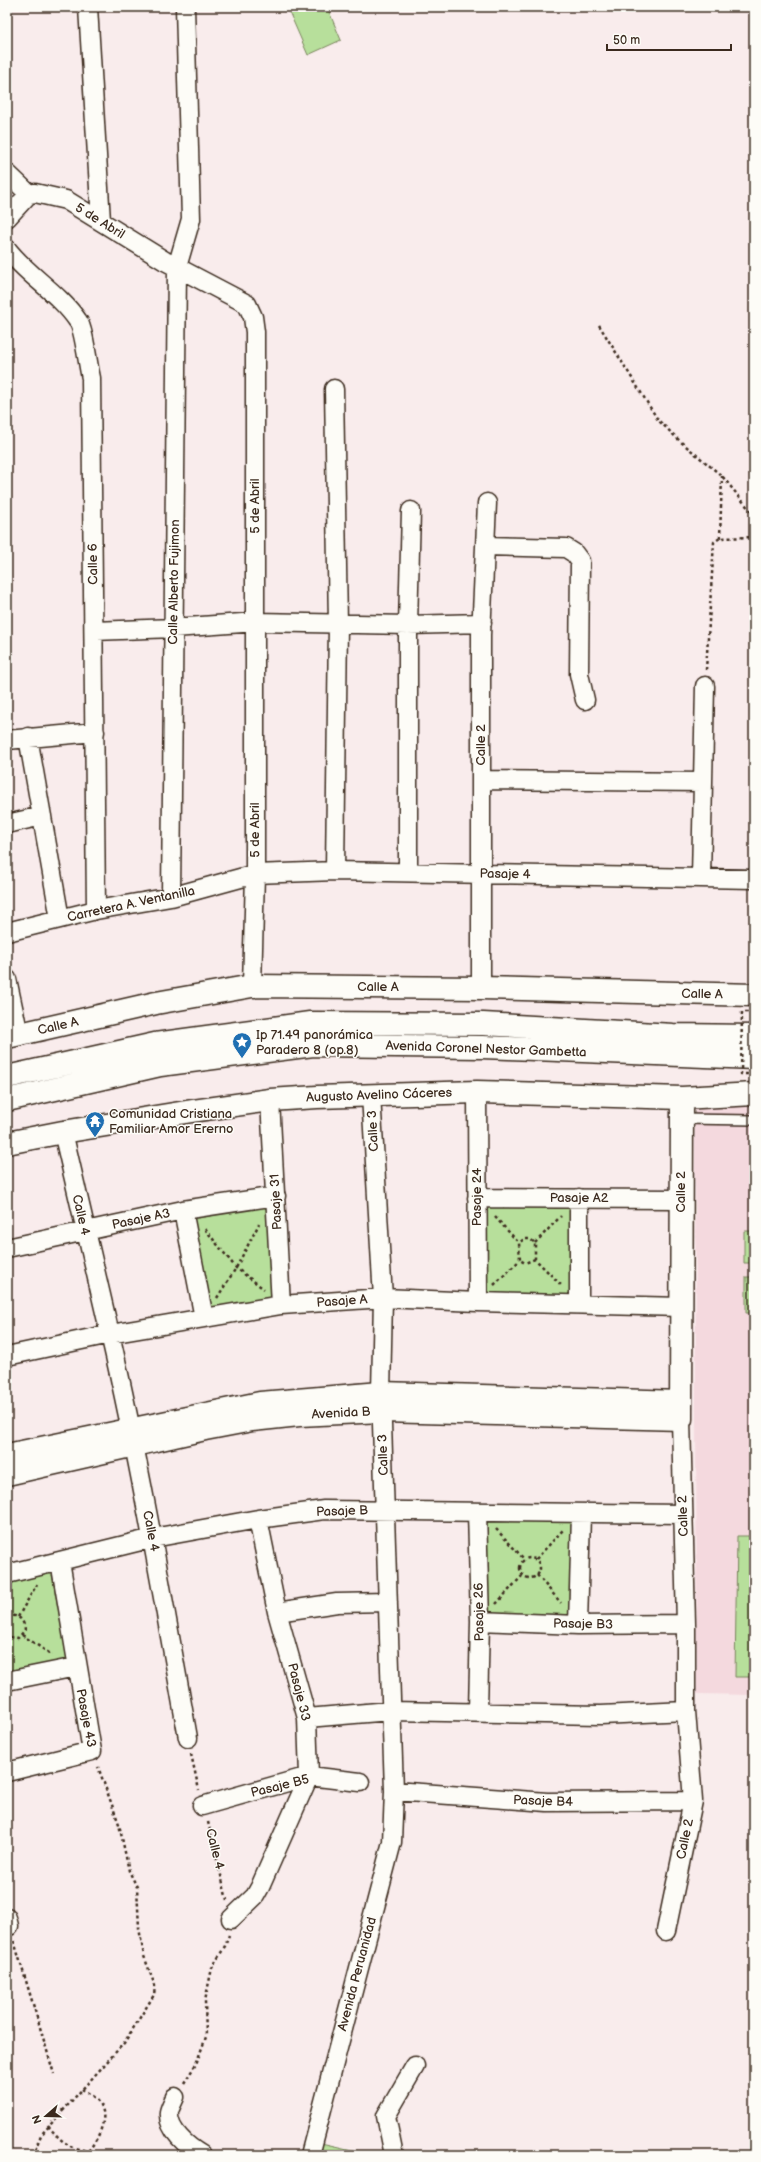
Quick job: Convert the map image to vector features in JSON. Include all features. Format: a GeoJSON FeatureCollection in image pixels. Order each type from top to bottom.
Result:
{"type":"FeatureCollection","features":[{"type":"Feature","properties":{"kind":"main road","name":"Calle A"},"geometry":{"type":"LineString","coordinates":[[13,1036],[156,1003],[252,986],[481,988],[754,995]]}},
{"type":"Feature","properties":{"kind":"main road","name":"Avenida Coronel Nestor Gambetta"},"geometry":{"type":"LineString","coordinates":[[7,1077],[155,1044],[310,1023],[483,1024],[673,1035],[754,1036]]}},
{"type":"Feature","properties":{"kind":"main road","name":"Avenida Coronel Nestor Gambetta"},"geometry":{"type":"LineString","coordinates":[[7,1100],[160,1065],[313,1045],[482,1047],[754,1058]]}},
{"type":"Feature","properties":{"kind":"main road","name":"Augusto Avelino Cáceres"},"geometry":{"type":"LineString","coordinates":[[7,1143],[62,1132],[270,1100],[477,1092],[682,1098],[754,1094]]}},
{"type":"Feature","properties":{"kind":"main road","name":"Calle 2"},"geometry":{"type":"LineString","coordinates":[[681,1411],[682,1098]]}},
{"type":"Feature","properties":{"kind":"main road","name":"Avenida B"},"geometry":{"type":"LineString","coordinates":[[7,1474],[132,1437],[260,1403],[381,1402],[681,1411]]}},
{"type":"Feature","properties":{"kind":"main road","name":"Avenida B"},"geometry":{"type":"LineString","coordinates":[[7,1455],[132,1437]]}},
{"type":"Feature","properties":{"kind":"street"},"geometry":{"type":"LineString","coordinates":[[88,7],[101,221]]}},
{"type":"Feature","properties":{"kind":"street","name":"Calle Alberto Fujimon"},"geometry":{"type":"LineString","coordinates":[[171,897],[177,267],[191,219],[186,7]]}},
{"type":"Feature","properties":{"kind":"street"},"geometry":{"type":"LineString","coordinates":[[7,173],[29,194],[7,218]]}},
{"type":"Feature","properties":{"kind":"street","name":"5 de Abril"},"geometry":{"type":"LineString","coordinates":[[29,194],[35,193],[66,200],[177,267],[247,304],[253,317],[255,332],[256,622],[255,874],[252,986]]}},
{"type":"Feature","properties":{"kind":"street","name":"Calle 6"},"geometry":{"type":"LineString","coordinates":[[7,249],[12,256],[40,280],[79,322],[91,378],[96,910]]}},
{"type":"Feature","properties":{"kind":"street"},"geometry":{"type":"LineString","coordinates":[[334,389],[338,624],[335,871]]}},
{"type":"Feature","properties":{"kind":"street","name":"Calle 2"},"geometry":{"type":"LineString","coordinates":[[481,988],[482,623],[487,503]]}},
{"type":"Feature","properties":{"kind":"street"},"geometry":{"type":"LineString","coordinates":[[408,872],[408,625],[411,511]]}},
{"type":"Feature","properties":{"kind":"street"},"geometry":{"type":"LineString","coordinates":[[485,546],[566,548],[574,553],[580,561],[579,674],[584,700]]}},
{"type":"Feature","properties":{"kind":"street"},"geometry":{"type":"LineString","coordinates":[[94,631],[174,628],[256,622],[408,625],[482,623]]}},
{"type":"Feature","properties":{"kind":"street"},"geometry":{"type":"LineString","coordinates":[[701,878],[705,686]]}},
{"type":"Feature","properties":{"kind":"street"},"geometry":{"type":"LineString","coordinates":[[7,740],[95,732]]}},
{"type":"Feature","properties":{"kind":"street"},"geometry":{"type":"LineString","coordinates":[[28,737],[60,919]]}},
{"type":"Feature","properties":{"kind":"street"},"geometry":{"type":"LineString","coordinates":[[481,780],[703,782]]}},
{"type":"Feature","properties":{"kind":"street"},"geometry":{"type":"LineString","coordinates":[[7,824],[42,816]]}},
{"type":"Feature","properties":{"kind":"street","name":"Pasaje 4"},"geometry":{"type":"LineString","coordinates":[[255,874],[335,871],[754,880]]}},
{"type":"Feature","properties":{"kind":"street","name":"Carretera A. Ventanilla"},"geometry":{"type":"LineString","coordinates":[[7,932],[96,910],[171,897],[255,874]]}},
{"type":"Feature","properties":{"kind":"street"},"geometry":{"type":"LineString","coordinates":[[7,979],[13,1036]]}},
{"type":"Feature","properties":{"kind":"street","name":"Pasaje 24"},"geometry":{"type":"LineString","coordinates":[[477,1092],[478,1302]]}},
{"type":"Feature","properties":{"kind":"street","name":"Calle 3"},"geometry":{"type":"LineString","coordinates":[[371,1095],[383,1298],[381,1402],[390,1711],[394,1791]]}},
{"type":"Feature","properties":{"kind":"street","name":"Pasaje 31"},"geometry":{"type":"LineString","coordinates":[[270,1100],[281,1305]]}},
{"type":"Feature","properties":{"kind":"street","name":"Calle 4"},"geometry":{"type":"LineString","coordinates":[[62,1132],[110,1334],[132,1437],[153,1538],[188,1738]]}},
{"type":"Feature","properties":{"kind":"street","name":"Pasaje A3"},"geometry":{"type":"LineString","coordinates":[[7,1248],[183,1210],[276,1196]]}},
{"type":"Feature","properties":{"kind":"street","name":"Pasaje A2"},"geometry":{"type":"LineString","coordinates":[[477,1198],[681,1199]]}},
{"type":"Feature","properties":{"kind":"street"},"geometry":{"type":"LineString","coordinates":[[579,1304],[580,1198]]}},
{"type":"Feature","properties":{"kind":"street"},"geometry":{"type":"LineString","coordinates":[[183,1210],[204,1318]]}},
{"type":"Feature","properties":{"kind":"street","name":"Pasaje A"},"geometry":{"type":"LineString","coordinates":[[7,1356],[110,1334],[281,1305],[383,1298],[681,1307]]}},
{"type":"Feature","properties":{"kind":"street","name":"Calle 2"},"geometry":{"type":"LineString","coordinates":[[666,1931],[693,1801],[686,1711],[686,1624],[681,1411]]}},
{"type":"Feature","properties":{"kind":"street","name":"Pasaje B"},"geometry":{"type":"LineString","coordinates":[[7,1574],[153,1538],[258,1519],[324,1510],[477,1512],[575,1519],[683,1514]]}},
{"type":"Feature","properties":{"kind":"street","name":"Pasaje 26"},"geometry":{"type":"LineString","coordinates":[[477,1512],[480,1621],[478,1711]]}},
{"type":"Feature","properties":{"kind":"street","name":"Pasaje 33"},"geometry":{"type":"LineString","coordinates":[[230,1926],[257,1891],[309,1776],[307,1718],[277,1612],[258,1519]]}},
{"type":"Feature","properties":{"kind":"street"},"geometry":{"type":"LineString","coordinates":[[575,1519],[578,1625]]}},
{"type":"Feature","properties":{"kind":"street","name":"Pasaje 43"},"geometry":{"type":"LineString","coordinates":[[60,1561],[76,1667],[92,1751]]}},
{"type":"Feature","properties":{"kind":"street"},"geometry":{"type":"LineString","coordinates":[[277,1612],[337,1603],[388,1602]]}},
{"type":"Feature","properties":{"kind":"street","name":"Pasaje B3"},"geometry":{"type":"LineString","coordinates":[[480,1621],[578,1625],[686,1624]]}},
{"type":"Feature","properties":{"kind":"street"},"geometry":{"type":"LineString","coordinates":[[7,1681],[76,1667]]}},
{"type":"Feature","properties":{"kind":"street"},"geometry":{"type":"LineString","coordinates":[[307,1718],[390,1711],[478,1711],[601,1715],[686,1711]]}},
{"type":"Feature","properties":{"kind":"street"},"geometry":{"type":"LineString","coordinates":[[7,1772],[92,1751]]}},
{"type":"Feature","properties":{"kind":"street","name":"Pasaje B5"},"geometry":{"type":"LineString","coordinates":[[202,1806],[309,1776],[360,1782]]}},
{"type":"Feature","properties":{"kind":"street","name":"Pasaje B4"},"geometry":{"type":"LineString","coordinates":[[394,1791],[547,1802],[693,1801]]}},
{"type":"Feature","properties":{"kind":"street","name":"Avenida Peruanidad"},"geometry":{"type":"LineString","coordinates":[[310,2155],[392,1842],[394,1791]]}},
{"type":"Feature","properties":{"kind":"street"},"geometry":{"type":"LineString","coordinates":[[394,2155],[386,2116],[415,2066]]}},
{"type":"Feature","properties":{"kind":"street"},"geometry":{"type":"LineString","coordinates":[[175,2097],[169,2113],[176,2134],[202,2155]]}},
{"type":"Feature","properties":{"kind":"lane"},"geometry":{"type":"LineString","coordinates":[[682,1120],[754,1120]]}},
{"type":"Feature","properties":{"kind":"path"},"geometry":{"type":"LineString","coordinates":[[599,325],[658,420],[681,442],[722,476],[754,515]]}},
{"type":"Feature","properties":{"kind":"path"},"geometry":{"type":"LineString","coordinates":[[720,538],[722,476]]}},
{"type":"Feature","properties":{"kind":"path"},"geometry":{"type":"LineString","coordinates":[[705,686],[706,644],[714,542],[720,538],[754,537]]}},
{"type":"Feature","properties":{"kind":"path"},"geometry":{"type":"LineString","coordinates":[[754,1012],[742,1012],[741,1074],[754,1074]]}},
{"type":"Feature","properties":{"kind":"path"},"geometry":{"type":"LineString","coordinates":[[558,1212],[565,1212]]}},
{"type":"Feature","properties":{"kind":"path"},"geometry":{"type":"LineString","coordinates":[[565,1212],[565,1220]]}},
{"type":"Feature","properties":{"kind":"path"},"geometry":{"type":"LineString","coordinates":[[565,1212],[535,1243],[535,1259],[566,1290]]}},
{"type":"Feature","properties":{"kind":"path"},"geometry":{"type":"LineString","coordinates":[[491,1288],[520,1260],[519,1243],[494,1216]]}},
{"type":"Feature","properties":{"kind":"path"},"geometry":{"type":"LineString","coordinates":[[216,1299],[236,1268],[261,1220]]}},
{"type":"Feature","properties":{"kind":"path"},"geometry":{"type":"LineString","coordinates":[[203,1226],[236,1268],[267,1292]]}},
{"type":"Feature","properties":{"kind":"path"},"geometry":{"type":"LineString","coordinates":[[519,1243],[524,1239],[530,1239],[535,1243]]}},
{"type":"Feature","properties":{"kind":"path"},"geometry":{"type":"LineString","coordinates":[[520,1260],[525,1263],[535,1259]]}},
{"type":"Feature","properties":{"kind":"path"},"geometry":{"type":"LineString","coordinates":[[491,1280],[491,1288]]}},
{"type":"Feature","properties":{"kind":"path"},"geometry":{"type":"LineString","coordinates":[[566,1282],[566,1290]]}},
{"type":"Feature","properties":{"kind":"path"},"geometry":{"type":"LineString","coordinates":[[491,1288],[499,1288]]}},
{"type":"Feature","properties":{"kind":"path"},"geometry":{"type":"LineString","coordinates":[[558,1290],[566,1290]]}},
{"type":"Feature","properties":{"kind":"path"},"geometry":{"type":"LineString","coordinates":[[492,1532],[492,1524],[524,1559],[536,1559],[575,1519]]}},
{"type":"Feature","properties":{"kind":"path"},"geometry":{"type":"LineString","coordinates":[[524,1559],[520,1564],[519,1570],[522,1576],[530,1578],[537,1575],[541,1569],[540,1564],[536,1559]]}},
{"type":"Feature","properties":{"kind":"path"},"geometry":{"type":"LineString","coordinates":[[537,1575],[566,1609]]}},
{"type":"Feature","properties":{"kind":"path"},"geometry":{"type":"LineString","coordinates":[[493,1607],[522,1576]]}},
{"type":"Feature","properties":{"kind":"path"},"geometry":{"type":"LineString","coordinates":[[18,1617],[38,1583]]}},
{"type":"Feature","properties":{"kind":"path"},"geometry":{"type":"LineString","coordinates":[[493,1599],[493,1607]]}},
{"type":"Feature","properties":{"kind":"path"},"geometry":{"type":"LineString","coordinates":[[493,1607],[501,1607]]}},
{"type":"Feature","properties":{"kind":"path"},"geometry":{"type":"LineString","coordinates":[[7,1618],[13,1615],[18,1617],[24,1625],[22,1635],[18,1638],[7,1638]]}},
{"type":"Feature","properties":{"kind":"path"},"geometry":{"type":"LineString","coordinates":[[22,1635],[58,1660]]}},
{"type":"Feature","properties":{"kind":"path","name":"Calle 4"},"geometry":{"type":"LineString","coordinates":[[188,1738],[202,1806],[212,1832],[230,1926]]}},
{"type":"Feature","properties":{"kind":"path","name":"Pasaje 43"},"geometry":{"type":"LineString","coordinates":[[82,2088],[124,2043],[154,1995],[155,1986],[144,1956],[139,1928],[137,1887],[129,1871],[118,1824],[92,1751]]}},
{"type":"Feature","properties":{"kind":"path"},"geometry":{"type":"LineString","coordinates":[[8,1922],[54,2074]]}},
{"type":"Feature","properties":{"kind":"path"},"geometry":{"type":"LineString","coordinates":[[175,2097],[196,2064],[206,2037],[205,2001],[212,1968],[225,1946],[230,1926]]}},
{"type":"Feature","properties":{"kind":"path"},"geometry":{"type":"LineString","coordinates":[[33,2155],[41,2135],[82,2088],[95,2098],[101,2106],[103,2121],[97,2140],[89,2150]]}},
{"type":"Feature","properties":{"kind":"path"},"geometry":{"type":"LineString","coordinates":[[48,2126],[62,2142],[78,2149],[89,2150],[98,2155]]}},
{"type":"Feature","properties":{"kind":"shaded area"},"geometry":{"type":"Polygon","coordinates":[[[695,1103],[754,1104],[754,1695],[697,1694],[695,1103]]]}},
{"type":"Feature","properties":{"kind":"green space"},"geometry":{"type":"Polygon","coordinates":[[[287,7],[327,7],[341,40],[308,55],[287,7]]]}},
{"type":"Feature","properties":{"kind":"green space"},"geometry":{"type":"Polygon","coordinates":[[[270,1202],[277,1297],[207,1311],[191,1217],[270,1202]]]}},
{"type":"Feature","properties":{"kind":"green space"},"geometry":{"type":"Polygon","coordinates":[[[569,1203],[575,1211],[573,1293],[566,1297],[490,1298],[484,1291],[483,1206],[569,1203]]]}},
{"type":"Feature","properties":{"kind":"green space"},"geometry":{"type":"Polygon","coordinates":[[[744,1231],[754,1231],[754,1263],[744,1263],[744,1231]]]}},
{"type":"Feature","properties":{"kind":"green space"},"geometry":{"type":"Polygon","coordinates":[[[746,1277],[754,1277],[754,1313],[746,1313],[746,1277]]]}},
{"type":"Feature","properties":{"kind":"green space"},"geometry":{"type":"Polygon","coordinates":[[[574,1519],[572,1611],[568,1615],[491,1614],[487,1610],[484,1520],[574,1519]]]}},
{"type":"Feature","properties":{"kind":"green space"},"geometry":{"type":"Polygon","coordinates":[[[737,1536],[754,1536],[754,1677],[735,1677],[737,1536]]]}},
{"type":"Feature","properties":{"kind":"green space"},"geometry":{"type":"Polygon","coordinates":[[[45,1572],[52,1575],[67,1657],[63,1662],[7,1676],[7,1580],[45,1572]]]}},
{"type":"Feature","properties":{"kind":"green space"},"geometry":{"type":"Polygon","coordinates":[[[321,2143],[361,2152],[361,2155],[318,2155],[321,2143]]]}},
{"type":"Feature","properties":{"kind":"place","name":"Ip 71.49 panorámica Paradero 8 (op.8)"},"geometry":{"type":"Point","coordinates":[242,1059]}},
{"type":"Feature","properties":{"kind":"place","name":"Comunidad Cristiana Familiar Amor Ererno"},"geometry":{"type":"Point","coordinates":[95,1138]}}]}
